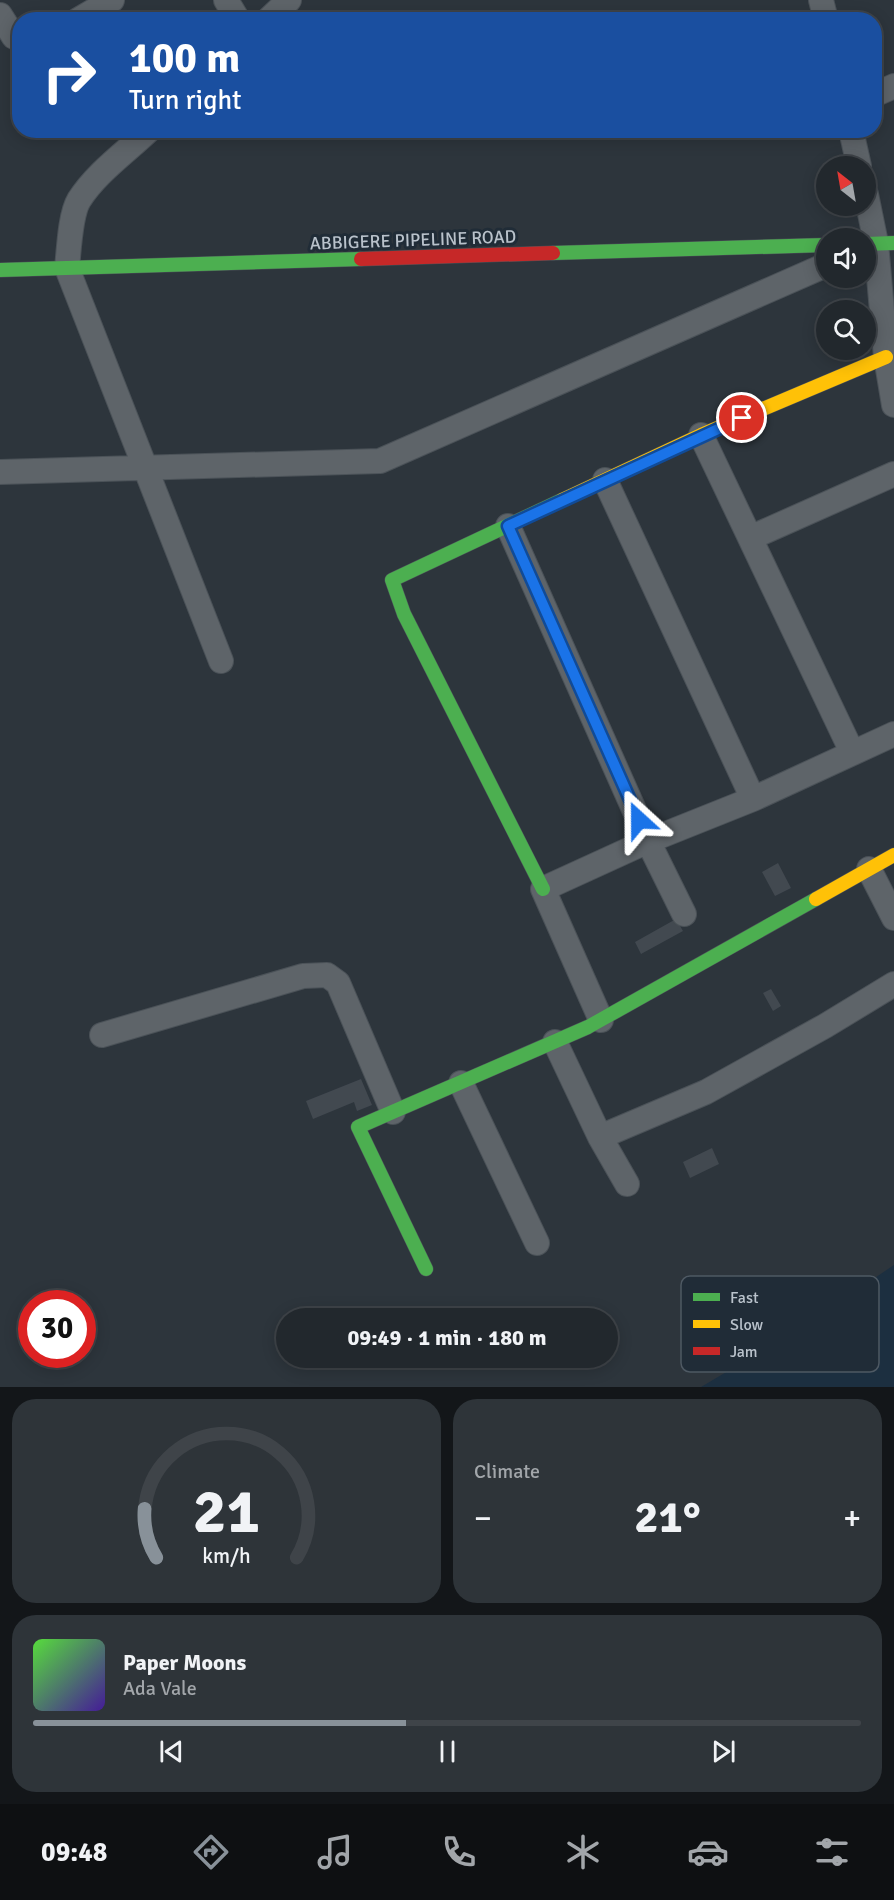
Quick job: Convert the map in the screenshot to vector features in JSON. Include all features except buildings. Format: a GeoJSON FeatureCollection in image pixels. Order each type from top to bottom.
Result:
{"type":"FeatureCollection","features":[{"type":"Feature","properties":{"kind":"street"},"geometry":{"type":"LineString","coordinates":[[92,12],[112,0]]}},
{"type":"Feature","properties":{"kind":"street"},"geometry":{"type":"LineString","coordinates":[[277,12],[290,0]]}},
{"type":"Feature","properties":{"kind":"street"},"geometry":{"type":"LineString","coordinates":[[0,15],[12,34]]}},
{"type":"Feature","properties":{"kind":"street"},"geometry":{"type":"LineString","coordinates":[[140,138],[99,176],[79,201],[75,213],[67,268],[221,660]]}},
{"type":"Feature","properties":{"kind":"street"},"geometry":{"type":"LineString","coordinates":[[853,138],[857,156]]}},
{"type":"Feature","properties":{"kind":"street","name":"ABBIGERE PIPELINE ROAD"},"geometry":{"type":"LineString","coordinates":[[0,270],[816,245]]}},
{"type":"Feature","properties":{"kind":"street"},"geometry":{"type":"LineString","coordinates":[[876,254],[886,357],[894,405]]}},
{"type":"Feature","properties":{"kind":"street"},"geometry":{"type":"LineString","coordinates":[[0,472],[380,461],[816,269]]}},
{"type":"Feature","properties":{"kind":"street"},"geometry":{"type":"LineString","coordinates":[[601,1020],[543,889],[404,614],[392,580],[701,435],[886,357]]}},
{"type":"Feature","properties":{"kind":"street"},"geometry":{"type":"LineString","coordinates":[[701,435],[852,752]]}},
{"type":"Feature","properties":{"kind":"street"},"geometry":{"type":"LineString","coordinates":[[750,538],[894,474]]}},
{"type":"Feature","properties":{"kind":"street"},"geometry":{"type":"LineString","coordinates":[[604,480],[753,799]]}},
{"type":"Feature","properties":{"kind":"street"},"geometry":{"type":"LineString","coordinates":[[508,526],[648,841],[684,914]]}},
{"type":"Feature","properties":{"kind":"street"},"geometry":{"type":"LineString","coordinates":[[543,889],[648,841],[753,799],[894,734]]}},
{"type":"Feature","properties":{"kind":"street"},"geometry":{"type":"LineString","coordinates":[[426,1269],[358,1127],[601,1020],[894,855]]}},
{"type":"Feature","properties":{"kind":"street"},"geometry":{"type":"LineString","coordinates":[[869,869],[894,918]]}},
{"type":"Feature","properties":{"kind":"street"},"geometry":{"type":"LineString","coordinates":[[102,1035],[303,976],[327,975],[338,983],[393,1112]]}},
{"type":"Feature","properties":{"kind":"street"},"geometry":{"type":"LineString","coordinates":[[600,1137],[706,1092],[825,1026],[894,984]]}},
{"type":"Feature","properties":{"kind":"street"},"geometry":{"type":"LineString","coordinates":[[555,1042],[600,1137],[627,1184]]}},
{"type":"Feature","properties":{"kind":"street"},"geometry":{"type":"LineString","coordinates":[[461,1083],[537,1243]]}},
{"type":"Feature","properties":{"kind":"water"},"geometry":{"type":"Polygon","coordinates":[[[894,1265],[894,1387],[701,1387],[726,1372],[879,1372],[878,1276],[894,1265]]]}},
{"type":"Feature","properties":{"kind":"traffic: fast"},"geometry":{"type":"LineString","coordinates":[[876,244],[894,243]]}},
{"type":"Feature","properties":{"kind":"traffic: fast"},"geometry":{"type":"LineString","coordinates":[[553,253],[816,245]]}},
{"type":"Feature","properties":{"kind":"traffic: fast"},"geometry":{"type":"LineString","coordinates":[[0,270],[361,259]]}},
{"type":"Feature","properties":{"kind":"traffic: fast"},"geometry":{"type":"LineString","coordinates":[[543,889],[404,614],[392,580],[562,500]]}},
{"type":"Feature","properties":{"kind":"traffic: fast"},"geometry":{"type":"LineString","coordinates":[[426,1269],[358,1127],[588,1027],[816,899]]}},
{"type":"Feature","properties":{"kind":"traffic: slow"},"geometry":{"type":"LineString","coordinates":[[562,500],[701,435],[886,357]]}},
{"type":"Feature","properties":{"kind":"traffic: slow"},"geometry":{"type":"LineString","coordinates":[[816,899],[894,855]]}},
{"type":"Feature","properties":{"kind":"traffic: jam"},"geometry":{"type":"LineString","coordinates":[[361,259],[553,253]]}},
{"type":"Feature","properties":{"kind":"route"},"geometry":{"type":"LineString","coordinates":[[639,820],[508,526],[742,418]]}}]}
